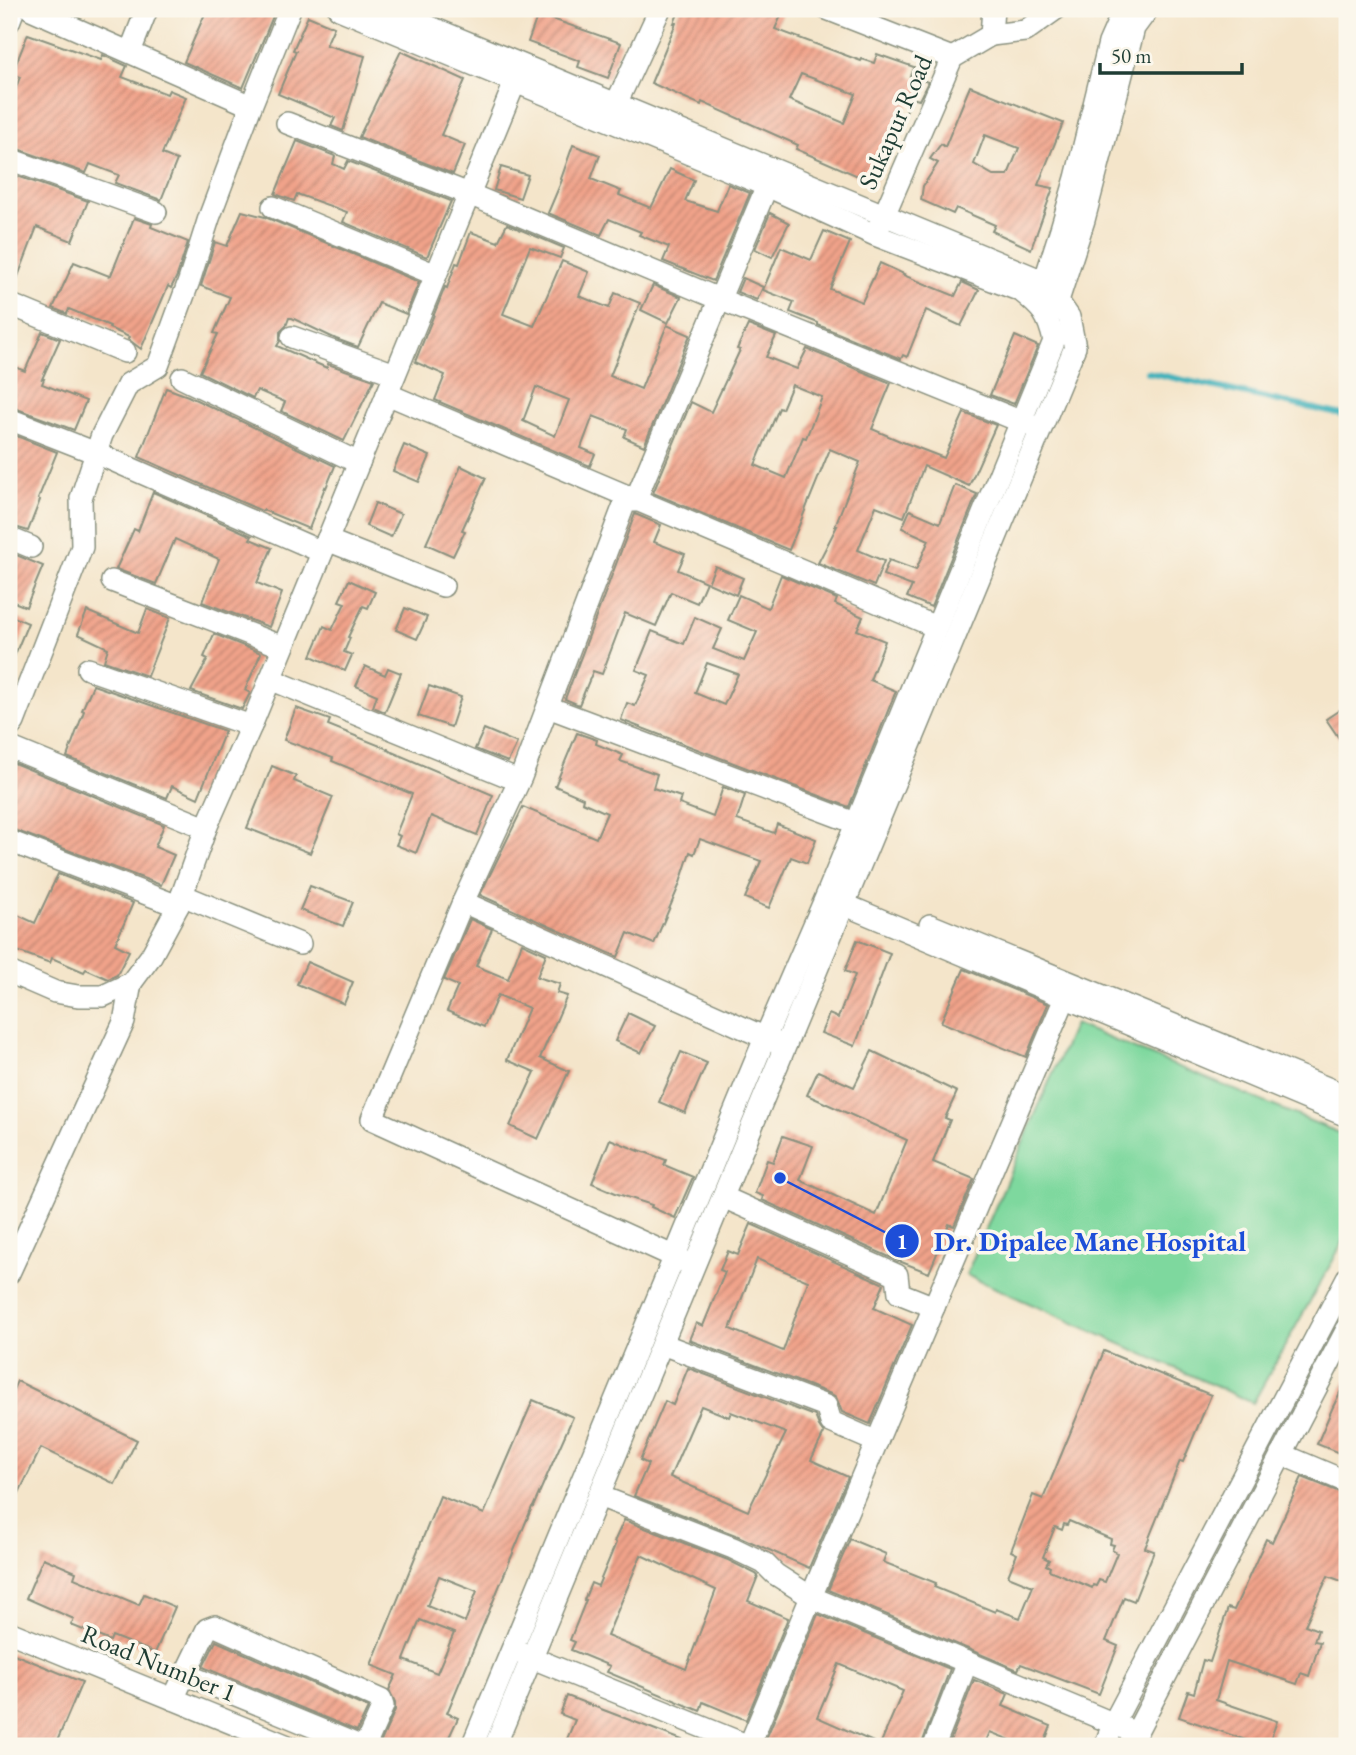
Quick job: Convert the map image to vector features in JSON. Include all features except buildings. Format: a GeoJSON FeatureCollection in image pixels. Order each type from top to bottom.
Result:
{"type":"FeatureCollection","features":[{"type":"Feature","properties":{"kind":"street"},"geometry":{"type":"LineString","coordinates":[[9,22],[14,9]]}},
{"type":"Feature","properties":{"kind":"street"},"geometry":{"type":"LineString","coordinates":[[31,9],[251,106]]}},
{"type":"Feature","properties":{"kind":"street"},"geometry":{"type":"LineString","coordinates":[[130,52],[147,9]]}},
{"type":"Feature","properties":{"kind":"street"},"geometry":{"type":"LineString","coordinates":[[9,728],[14,722],[82,547],[81,498],[102,435],[128,384],[158,366],[209,218],[290,9]]}},
{"type":"Feature","properties":{"kind":"street"},"geometry":{"type":"LineString","coordinates":[[339,9],[361,13],[519,74],[616,104],[1031,276],[1046,297],[1069,317],[1074,347],[1031,426],[936,628],[865,826]]}},
{"type":"Feature","properties":{"kind":"street"},"geometry":{"type":"LineString","coordinates":[[387,9],[519,74],[875,235],[1021,291],[1046,297]]}},
{"type":"Feature","properties":{"kind":"street"},"geometry":{"type":"LineString","coordinates":[[616,104],[660,9]]}},
{"type":"Feature","properties":{"kind":"street"},"geometry":{"type":"LineString","coordinates":[[827,9],[952,58]]}},
{"type":"Feature","properties":{"kind":"street"},"geometry":{"type":"LineString","coordinates":[[993,9],[991,35],[1025,31],[1056,9]]}},
{"type":"Feature","properties":{"kind":"street"},"geometry":{"type":"LineString","coordinates":[[495,1746],[786,1046],[837,895],[1031,426],[1054,341],[1046,297],[1061,229],[1110,43],[1124,9]]}},
{"type":"Feature","properties":{"kind":"street"},"geometry":{"type":"LineString","coordinates":[[1046,297],[1069,270],[1099,167],[1134,29],[1148,9]]}},
{"type":"Feature","properties":{"kind":"street","name":"Sukapur Road"},"geometry":{"type":"LineString","coordinates":[[875,235],[952,58],[991,35]]}},
{"type":"Feature","properties":{"kind":"street"},"geometry":{"type":"LineString","coordinates":[[9,972],[55,992],[103,996],[131,983],[152,956],[180,901],[206,828],[251,726],[519,74]]}},
{"type":"Feature","properties":{"kind":"street"},"geometry":{"type":"LineString","coordinates":[[288,123],[469,194],[1031,426]]}},
{"type":"Feature","properties":{"kind":"street"},"geometry":{"type":"LineString","coordinates":[[9,159],[156,212]]}},
{"type":"Feature","properties":{"kind":"street"},"geometry":{"type":"LineString","coordinates":[[695,1265],[372,1119],[463,902],[521,777],[631,499],[767,186]]}},
{"type":"Feature","properties":{"kind":"street"},"geometry":{"type":"LineString","coordinates":[[273,207],[436,275]]}},
{"type":"Feature","properties":{"kind":"street"},"geometry":{"type":"LineString","coordinates":[[9,304],[125,352]]}},
{"type":"Feature","properties":{"kind":"street"},"geometry":{"type":"LineString","coordinates":[[292,337],[395,374]]}},
{"type":"Feature","properties":{"kind":"street"},"geometry":{"type":"LineString","coordinates":[[182,377],[359,463]]}},
{"type":"Feature","properties":{"kind":"street"},"geometry":{"type":"LineString","coordinates":[[387,394],[936,628]]}},
{"type":"Feature","properties":{"kind":"street"},"geometry":{"type":"LineString","coordinates":[[9,419],[325,546],[443,586]]}},
{"type":"Feature","properties":{"kind":"street"},"geometry":{"type":"LineString","coordinates":[[9,538],[31,547]]}},
{"type":"Feature","properties":{"kind":"street"},"geometry":{"type":"LineString","coordinates":[[112,581],[283,647]]}},
{"type":"Feature","properties":{"kind":"street"},"geometry":{"type":"LineString","coordinates":[[88,669],[251,726]]}},
{"type":"Feature","properties":{"kind":"street"},"geometry":{"type":"LineString","coordinates":[[270,679],[507,776]]}},
{"type":"Feature","properties":{"kind":"street"},"geometry":{"type":"LineString","coordinates":[[548,707],[865,826]]}},
{"type":"Feature","properties":{"kind":"street"},"geometry":{"type":"LineString","coordinates":[[9,747],[112,793],[206,828]]}},
{"type":"Feature","properties":{"kind":"street"},"geometry":{"type":"LineString","coordinates":[[9,841],[300,944]]}},
{"type":"Feature","properties":{"kind":"street"},"geometry":{"type":"LineString","coordinates":[[837,895],[1065,998],[1347,1116]]}},
{"type":"Feature","properties":{"kind":"street"},"geometry":{"type":"LineString","coordinates":[[472,1746],[765,1038],[837,895]]}},
{"type":"Feature","properties":{"kind":"street"},"geometry":{"type":"LineString","coordinates":[[837,895],[1347,1096]]}},
{"type":"Feature","properties":{"kind":"street"},"geometry":{"type":"LineString","coordinates":[[463,902],[786,1046]]}},
{"type":"Feature","properties":{"kind":"street"},"geometry":{"type":"LineString","coordinates":[[9,1273],[124,1022],[131,983]]}},
{"type":"Feature","properties":{"kind":"street"},"geometry":{"type":"LineString","coordinates":[[512,1649],[749,1746],[1065,998]]}},
{"type":"Feature","properties":{"kind":"street"},"geometry":{"type":"LineString","coordinates":[[723,1197],[897,1275],[899,1293],[934,1307]]}},
{"type":"Feature","properties":{"kind":"street"},"geometry":{"type":"LineString","coordinates":[[1105,1746],[1112,1724],[1345,1289]]}},
{"type":"Feature","properties":{"kind":"street"},"geometry":{"type":"LineString","coordinates":[[599,1496],[733,1548],[764,1563],[775,1574],[811,1597],[1112,1724],[1133,1740],[1347,1329]]}},
{"type":"Feature","properties":{"kind":"street"},"geometry":{"type":"LineString","coordinates":[[662,1344],[826,1406],[831,1422],[877,1442]]}},
{"type":"Feature","properties":{"kind":"street"},"geometry":{"type":"LineString","coordinates":[[1281,1454],[1347,1482]]}},
{"type":"Feature","properties":{"kind":"street"},"geometry":{"type":"LineString","coordinates":[[173,1699],[185,1674],[207,1629],[215,1626],[381,1700],[383,1706],[362,1746],[185,1674]]}},
{"type":"Feature","properties":{"kind":"street","name":"Road Number 1"},"geometry":{"type":"LineString","coordinates":[[9,1632],[288,1746]]}},
{"type":"Feature","properties":{"kind":"street"},"geometry":{"type":"LineString","coordinates":[[934,1746],[967,1662]]}},
{"type":"Feature","properties":{"kind":"green space"},"geometry":{"type":"Polygon","coordinates":[[[1074,1024],[1347,1136],[1347,1235],[1253,1403],[966,1275],[1074,1024]]]}},
{"type":"Feature","properties":{"kind":"waterway"},"geometry":{"type":"LineString","coordinates":[[1147,372],[1347,416]]}},
{"type":"Feature","properties":{"kind":"place","name":"Dr. Dipalee Mane Hospital"},"geometry":{"type":"Point","coordinates":[780,1178]}}]}
